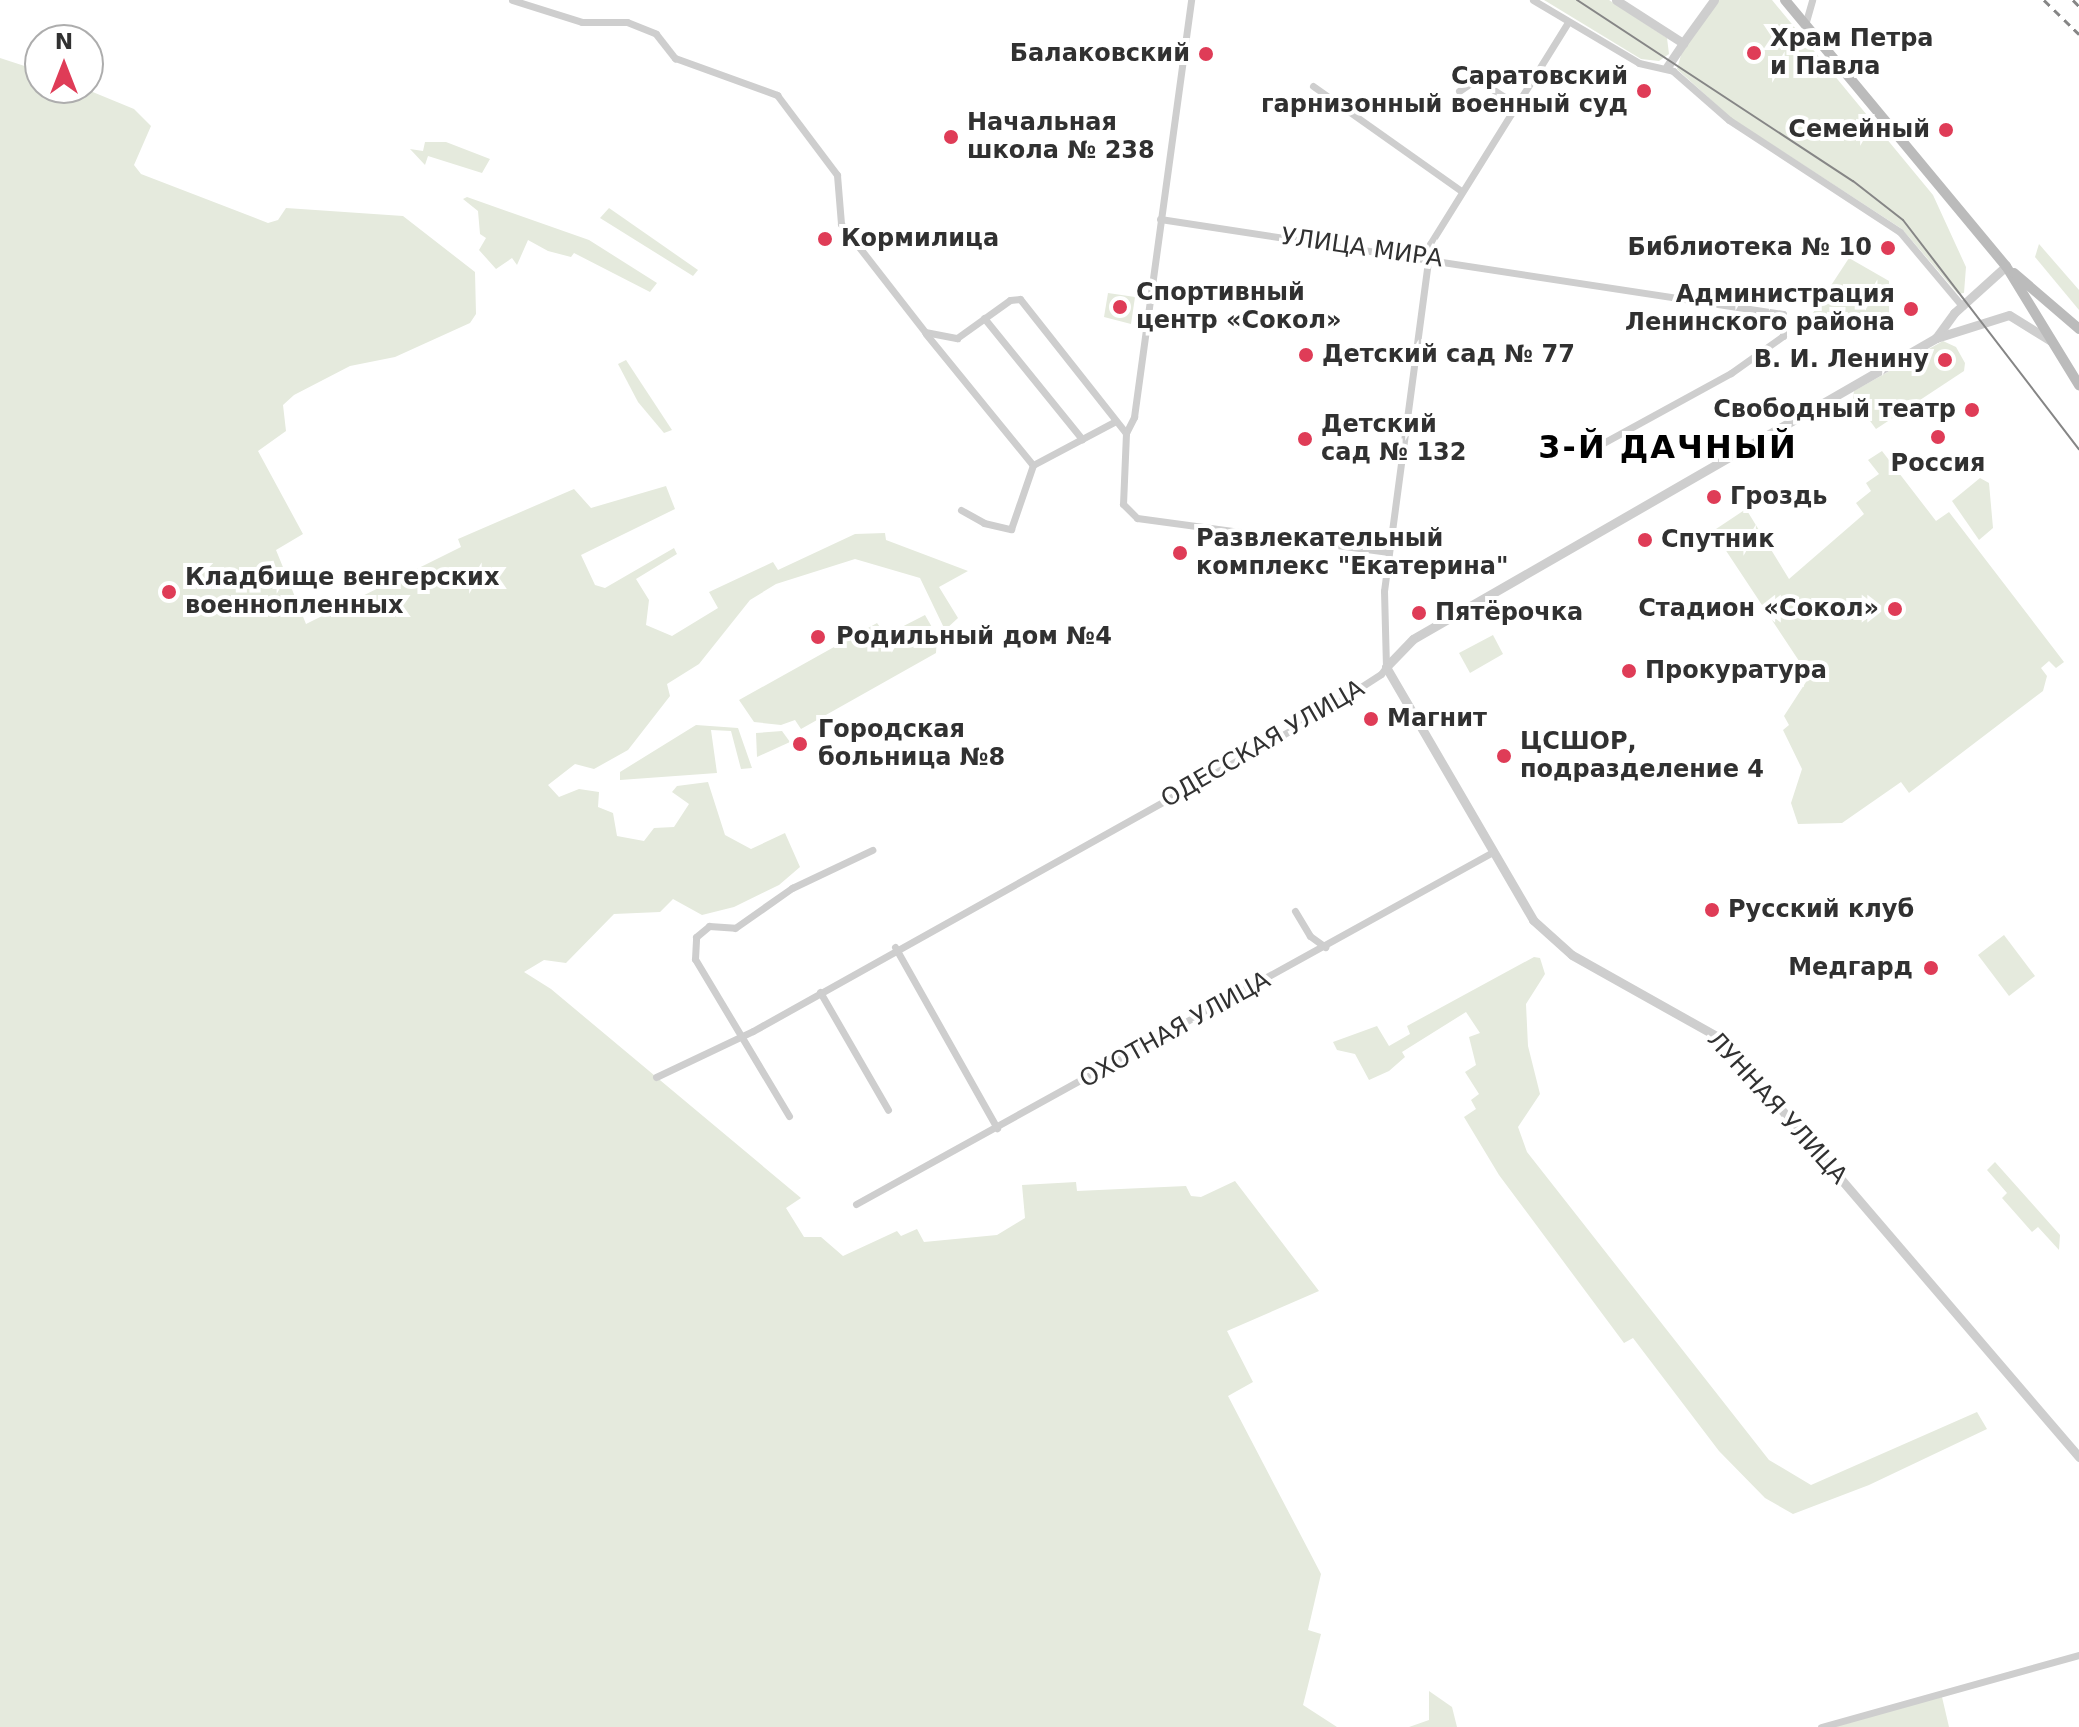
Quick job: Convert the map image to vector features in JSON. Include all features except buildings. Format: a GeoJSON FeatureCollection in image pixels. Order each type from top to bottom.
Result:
{"type":"FeatureCollection","features":[{"type":"Feature","properties":{"kind":"main road"},"geometry":{"type":"LineString","coordinates":[[1785,0],[2006,266],[2076,380]]}},
{"type":"Feature","properties":{"kind":"main road"},"geometry":{"type":"LineString","coordinates":[[2006,266],[2079,329]]}},
{"type":"Feature","properties":{"kind":"street"},"geometry":{"type":"LineString","coordinates":[[512,0],[582,22],[627,22],[656,34],[675,58],[777,95],[837,175],[841,224],[1033,465]]}},
{"type":"Feature","properties":{"kind":"street"},"geometry":{"type":"LineString","coordinates":[[1191,0],[1134,417],[1126,433],[1123,504],[1137,518],[1389,552]]}},
{"type":"Feature","properties":{"kind":"street"},"geometry":{"type":"LineString","coordinates":[[1533,0],[1639,63],[1667,67],[1729,120],[1900,232],[1962,306]]}},
{"type":"Feature","properties":{"kind":"street"},"geometry":{"type":"LineString","coordinates":[[1616,0],[1683,43]]}},
{"type":"Feature","properties":{"kind":"street"},"geometry":{"type":"LineString","coordinates":[[1667,67],[1714,0]]}},
{"type":"Feature","properties":{"kind":"street"},"geometry":{"type":"LineString","coordinates":[[1805,25],[1812,0]]}},
{"type":"Feature","properties":{"kind":"street"},"geometry":{"type":"LineString","coordinates":[[1386,667],[1382,631],[1389,552],[1427,256],[1433,234],[1568,22]]}},
{"type":"Feature","properties":{"kind":"street"},"geometry":{"type":"LineString","coordinates":[[1459,91],[1477,79],[1515,104]]}},
{"type":"Feature","properties":{"kind":"street"},"geometry":{"type":"LineString","coordinates":[[1313,86],[1460,190]]}},
{"type":"Feature","properties":{"kind":"street","name":"УЛИЦА МИРА"},"geometry":{"type":"LineString","coordinates":[[1160,219],[1427,256],[1778,311],[1787,322],[1783,336],[1731,373],[1581,455]]}},
{"type":"Feature","properties":{"kind":"street"},"geometry":{"type":"LineString","coordinates":[[1936,338],[1962,306],[2006,266]]}},
{"type":"Feature","properties":{"kind":"street"},"geometry":{"type":"LineString","coordinates":[[925,332],[957,338],[1010,300],[1020,299],[1114,422],[1126,433]]}},
{"type":"Feature","properties":{"kind":"street"},"geometry":{"type":"LineString","coordinates":[[1936,338],[2009,315],[2053,342]]}},
{"type":"Feature","properties":{"kind":"street"},"geometry":{"type":"LineString","coordinates":[[984,318],[1082,439]]}},
{"type":"Feature","properties":{"kind":"street","name":"ОДЕССКАЯ УЛИЦА"},"geometry":{"type":"LineString","coordinates":[[656,1077],[743,1036],[895,947],[1313,718],[1374,681],[1413,639],[1936,338]]}},
{"type":"Feature","properties":{"kind":"street"},"geometry":{"type":"LineString","coordinates":[[961,510],[984,523],[1011,529],[1033,465],[1114,422]]}},
{"type":"Feature","properties":{"kind":"street","name":"ЛУННАЯ УЛИЦА"},"geometry":{"type":"LineString","coordinates":[[1386,667],[1491,853],[1533,920],[1572,955],[1720,1038],[2079,1457]]}},
{"type":"Feature","properties":{"kind":"street"},"geometry":{"type":"LineString","coordinates":[[789,1116],[695,959],[696,937],[709,926],[735,928],[792,888],[872,850]]}},
{"type":"Feature","properties":{"kind":"street","name":"ОХОТНАЯ УЛИЦА"},"geometry":{"type":"LineString","coordinates":[[856,1204],[1491,853]]}},
{"type":"Feature","properties":{"kind":"street"},"geometry":{"type":"LineString","coordinates":[[1295,911],[1310,936],[1325,947]]}},
{"type":"Feature","properties":{"kind":"street"},"geometry":{"type":"LineString","coordinates":[[895,947],[997,1128]]}},
{"type":"Feature","properties":{"kind":"street"},"geometry":{"type":"LineString","coordinates":[[820,992],[888,1110]]}},
{"type":"Feature","properties":{"kind":"street"},"geometry":{"type":"LineString","coordinates":[[1821,1727],[2079,1655]]}},
{"type":"Feature","properties":{"kind":"shaded area"},"geometry":{"type":"Polygon","coordinates":[[[1544,0],[1609,0],[1667,38],[1669,54],[1659,61],[1641,59],[1544,0]]]}},
{"type":"Feature","properties":{"kind":"shaded area"},"geometry":{"type":"Polygon","coordinates":[[[1718,0],[1772,0],[1933,195],[1966,267],[1964,293],[1958,294],[1902,229],[1731,118],[1677,69],[1683,48],[1718,0]]]}},
{"type":"Feature","properties":{"kind":"shaded area"},"geometry":{"type":"Polygon","coordinates":[[[0,58],[24,66],[24,104],[104,104],[104,97],[134,109],[151,126],[134,165],[141,174],[268,223],[278,220],[286,208],[403,216],[475,272],[476,314],[470,323],[395,357],[350,366],[294,395],[283,405],[286,431],[258,451],[303,534],[276,550],[306,624],[461,547],[458,539],[574,489],[591,508],[666,486],[675,509],[581,555],[595,585],[605,588],[674,548],[677,554],[636,579],[649,600],[646,625],[672,636],[718,608],[709,592],[773,562],[778,570],[855,534],[885,533],[886,540],[968,571],[939,587],[958,618],[945,630],[920,578],[855,559],[776,584],[750,600],[699,664],[667,684],[670,696],[628,750],[594,769],[575,764],[548,785],[559,797],[579,789],[599,792],[598,807],[613,813],[617,836],[644,841],[654,828],[674,827],[689,804],[672,792],[677,786],[708,782],[725,835],[751,849],[785,833],[800,867],[779,885],[734,907],[702,915],[673,899],[660,912],[614,914],[566,963],[544,960],[524,972],[551,989],[801,1198],[786,1208],[804,1237],[821,1237],[843,1256],[897,1231],[901,1236],[917,1229],[924,1242],[997,1235],[1025,1218],[1022,1185],[1076,1182],[1077,1191],[1186,1186],[1191,1196],[1201,1197],[1235,1181],[1319,1291],[1227,1331],[1253,1382],[1228,1396],[1321,1574],[1308,1630],[1321,1634],[1303,1705],[1337,1727],[0,1727],[0,58]]]}},
{"type":"Feature","properties":{"kind":"shaded area"},"geometry":{"type":"Polygon","coordinates":[[[425,142],[446,142],[490,159],[482,173],[428,156],[425,165],[410,149],[423,151],[425,142]]]}},
{"type":"Feature","properties":{"kind":"shaded area"},"geometry":{"type":"Polygon","coordinates":[[[467,197],[589,240],[657,283],[650,292],[574,253],[571,257],[548,251],[528,240],[517,265],[512,258],[496,269],[479,250],[486,238],[480,234],[478,211],[463,199],[467,197]]]}},
{"type":"Feature","properties":{"kind":"shaded area"},"geometry":{"type":"Polygon","coordinates":[[[609,208],[698,270],[693,276],[600,218],[609,208]]]}},
{"type":"Feature","properties":{"kind":"shaded area"},"geometry":{"type":"Polygon","coordinates":[[[2039,244],[2079,290],[2079,310],[2035,257],[2039,244]]]}},
{"type":"Feature","properties":{"kind":"shaded area"},"geometry":{"type":"Polygon","coordinates":[[[1849,258],[1889,281],[1889,320],[1813,313],[1849,258]]]}},
{"type":"Feature","properties":{"kind":"shaded area","name":"Спортивный центр «Сокол»"},"geometry":{"type":"Polygon","coordinates":[[[1108,293],[1135,297],[1131,324],[1104,317],[1108,293]]]}},
{"type":"Feature","properties":{"kind":"shaded area"},"geometry":{"type":"Polygon","coordinates":[[[1943,341],[1956,347],[1965,363],[1964,371],[1876,429],[1853,398],[1854,391],[1943,341]]]}},
{"type":"Feature","properties":{"kind":"shaded area"},"geometry":{"type":"Polygon","coordinates":[[[626,360],[672,430],[664,433],[638,402],[618,364],[626,360]]]}},
{"type":"Feature","properties":{"kind":"shaded area","name":"Стадион «Сокол»"},"geometry":{"type":"Polygon","coordinates":[[[1882,451],[1936,521],[1949,512],[2064,662],[2056,668],[2049,661],[2041,668],[2047,676],[2043,691],[1909,793],[1901,782],[1842,823],[1798,824],[1791,803],[1802,769],[1783,730],[1789,725],[1784,716],[1806,682],[1805,670],[1713,531],[1746,509],[1789,579],[1864,514],[1856,503],[1871,491],[1866,483],[1879,474],[1868,460],[1882,451]]]}},
{"type":"Feature","properties":{"kind":"shaded area"},"geometry":{"type":"Polygon","coordinates":[[[1980,478],[1989,483],[1993,528],[1979,540],[1952,501],[1980,478]]]}},
{"type":"Feature","properties":{"kind":"shaded area"},"geometry":{"type":"Polygon","coordinates":[[[925,615],[937,636],[936,653],[801,729],[795,720],[781,725],[754,722],[739,700],[877,623],[886,635],[925,615]]]}},
{"type":"Feature","properties":{"kind":"shaded area"},"geometry":{"type":"Polygon","coordinates":[[[1493,635],[1503,654],[1470,673],[1459,653],[1493,635]]]}},
{"type":"Feature","properties":{"kind":"shaded area"},"geometry":{"type":"Polygon","coordinates":[[[696,725],[738,728],[752,768],[741,769],[731,731],[711,730],[717,773],[620,780],[620,772],[696,725]]]}},
{"type":"Feature","properties":{"kind":"shaded area"},"geometry":{"type":"Polygon","coordinates":[[[782,731],[790,742],[757,757],[756,733],[782,731]]]}},
{"type":"Feature","properties":{"kind":"shaded area"},"geometry":{"type":"Polygon","coordinates":[[[2004,935],[2035,976],[2009,996],[1978,955],[2004,935]]]}},
{"type":"Feature","properties":{"kind":"shaded area"},"geometry":{"type":"Polygon","coordinates":[[[1534,957],[1540,958],[1545,974],[1526,1004],[1528,1046],[1540,1094],[1518,1127],[1527,1152],[1769,1460],[1811,1485],[1977,1412],[1987,1429],[1869,1485],[1793,1514],[1765,1498],[1719,1451],[1633,1338],[1624,1343],[1499,1175],[1464,1117],[1476,1109],[1471,1100],[1479,1094],[1465,1072],[1476,1065],[1469,1037],[1480,1033],[1466,1012],[1402,1052],[1405,1057],[1389,1071],[1369,1080],[1355,1054],[1337,1050],[1333,1042],[1377,1026],[1389,1046],[1410,1034],[1407,1026],[1534,957]]]}},
{"type":"Feature","properties":{"kind":"shaded area"},"geometry":{"type":"Polygon","coordinates":[[[1995,1162],[2060,1235],[2059,1250],[2038,1227],[2032,1232],[2002,1198],[2007,1193],[1987,1170],[1995,1162]]]}},
{"type":"Feature","properties":{"kind":"shaded area"},"geometry":{"type":"Polygon","coordinates":[[[1429,1691],[1452,1707],[1457,1727],[1409,1727],[1429,1720],[1429,1691]]]}},
{"type":"Feature","properties":{"kind":"shaded area"},"geometry":{"type":"Polygon","coordinates":[[[1942,1697],[1949,1727],[1835,1727],[1873,1714],[1942,1697]]]}},
{"type":"Feature","properties":{"kind":"tram line"},"geometry":{"type":"LineString","coordinates":[[1577,0],[1853,181],[1903,220],[2079,449]]}},
{"type":"Feature","properties":{"kind":"railway"},"geometry":{"type":"LineString","coordinates":[[2044,0],[2079,34]]}},
{"type":"Feature","properties":{"kind":"railway"},"geometry":{"type":"LineString","coordinates":[[2073,0],[2079,6]]}},
{"type":"Feature","properties":{"kind":"place","name":"Храм Петра и Павла"},"geometry":{"type":"Point","coordinates":[1754,53]}},
{"type":"Feature","properties":{"kind":"place","name":"Балаковский"},"geometry":{"type":"Point","coordinates":[1206,54]}},
{"type":"Feature","properties":{"kind":"place","name":"Саратовский гарнизонный военный суд"},"geometry":{"type":"Point","coordinates":[1644,91]}},
{"type":"Feature","properties":{"kind":"place","name":"Семейный"},"geometry":{"type":"Point","coordinates":[1946,130]}},
{"type":"Feature","properties":{"kind":"place","name":"Начальная школа № 238"},"geometry":{"type":"Point","coordinates":[951,137]}},
{"type":"Feature","properties":{"kind":"place","name":"Кормилица"},"geometry":{"type":"Point","coordinates":[825,239]}},
{"type":"Feature","properties":{"kind":"place","name":"Библиотека № 10"},"geometry":{"type":"Point","coordinates":[1888,248]}},
{"type":"Feature","properties":{"kind":"place","name":"Спортивный центр «Сокол»"},"geometry":{"type":"Point","coordinates":[1120,307]}},
{"type":"Feature","properties":{"kind":"place","name":"Администрация Ленинского района"},"geometry":{"type":"Point","coordinates":[1911,309]}},
{"type":"Feature","properties":{"kind":"place","name":"Детский сад № 77"},"geometry":{"type":"Point","coordinates":[1306,355]}},
{"type":"Feature","properties":{"kind":"place","name":"В. И. Ленину"},"geometry":{"type":"Point","coordinates":[1945,360]}},
{"type":"Feature","properties":{"kind":"place","name":"Свободный театр"},"geometry":{"type":"Point","coordinates":[1972,410]}},
{"type":"Feature","properties":{"kind":"place","name":"Россия"},"geometry":{"type":"Point","coordinates":[1938,437]}},
{"type":"Feature","properties":{"kind":"place","name":"Детский сад № 132"},"geometry":{"type":"Point","coordinates":[1305,439]}},
{"type":"Feature","properties":{"kind":"place","name":"Гроздь"},"geometry":{"type":"Point","coordinates":[1714,497]}},
{"type":"Feature","properties":{"kind":"place","name":"Спутник"},"geometry":{"type":"Point","coordinates":[1645,540]}},
{"type":"Feature","properties":{"kind":"place","name":"Развлекательный комплекс \"Екатерина\""},"geometry":{"type":"Point","coordinates":[1180,553]}},
{"type":"Feature","properties":{"kind":"place","name":"Кладбище венгерских военнопленных"},"geometry":{"type":"Point","coordinates":[169,592]}},
{"type":"Feature","properties":{"kind":"place","name":"Стадион «Сокол»"},"geometry":{"type":"Point","coordinates":[1895,609]}},
{"type":"Feature","properties":{"kind":"place","name":"Пятёрочка"},"geometry":{"type":"Point","coordinates":[1419,613]}},
{"type":"Feature","properties":{"kind":"place","name":"Родильный дом №4"},"geometry":{"type":"Point","coordinates":[818,637]}},
{"type":"Feature","properties":{"kind":"place","name":"Прокуратура"},"geometry":{"type":"Point","coordinates":[1629,671]}},
{"type":"Feature","properties":{"kind":"place","name":"Магнит"},"geometry":{"type":"Point","coordinates":[1371,719]}},
{"type":"Feature","properties":{"kind":"place","name":"Городская больница №8"},"geometry":{"type":"Point","coordinates":[800,744]}},
{"type":"Feature","properties":{"kind":"place","name":"ЦСШОР, подразделение 4"},"geometry":{"type":"Point","coordinates":[1504,756]}},
{"type":"Feature","properties":{"kind":"place","name":"Русский клуб"},"geometry":{"type":"Point","coordinates":[1712,910]}},
{"type":"Feature","properties":{"kind":"place","name":"Медгард"},"geometry":{"type":"Point","coordinates":[1931,968]}},
{"type":"Feature","properties":{"kind":"district","name":"3-Й ДАЧНЫЙ"},"geometry":{"type":"Point","coordinates":[1668,447]}}]}
